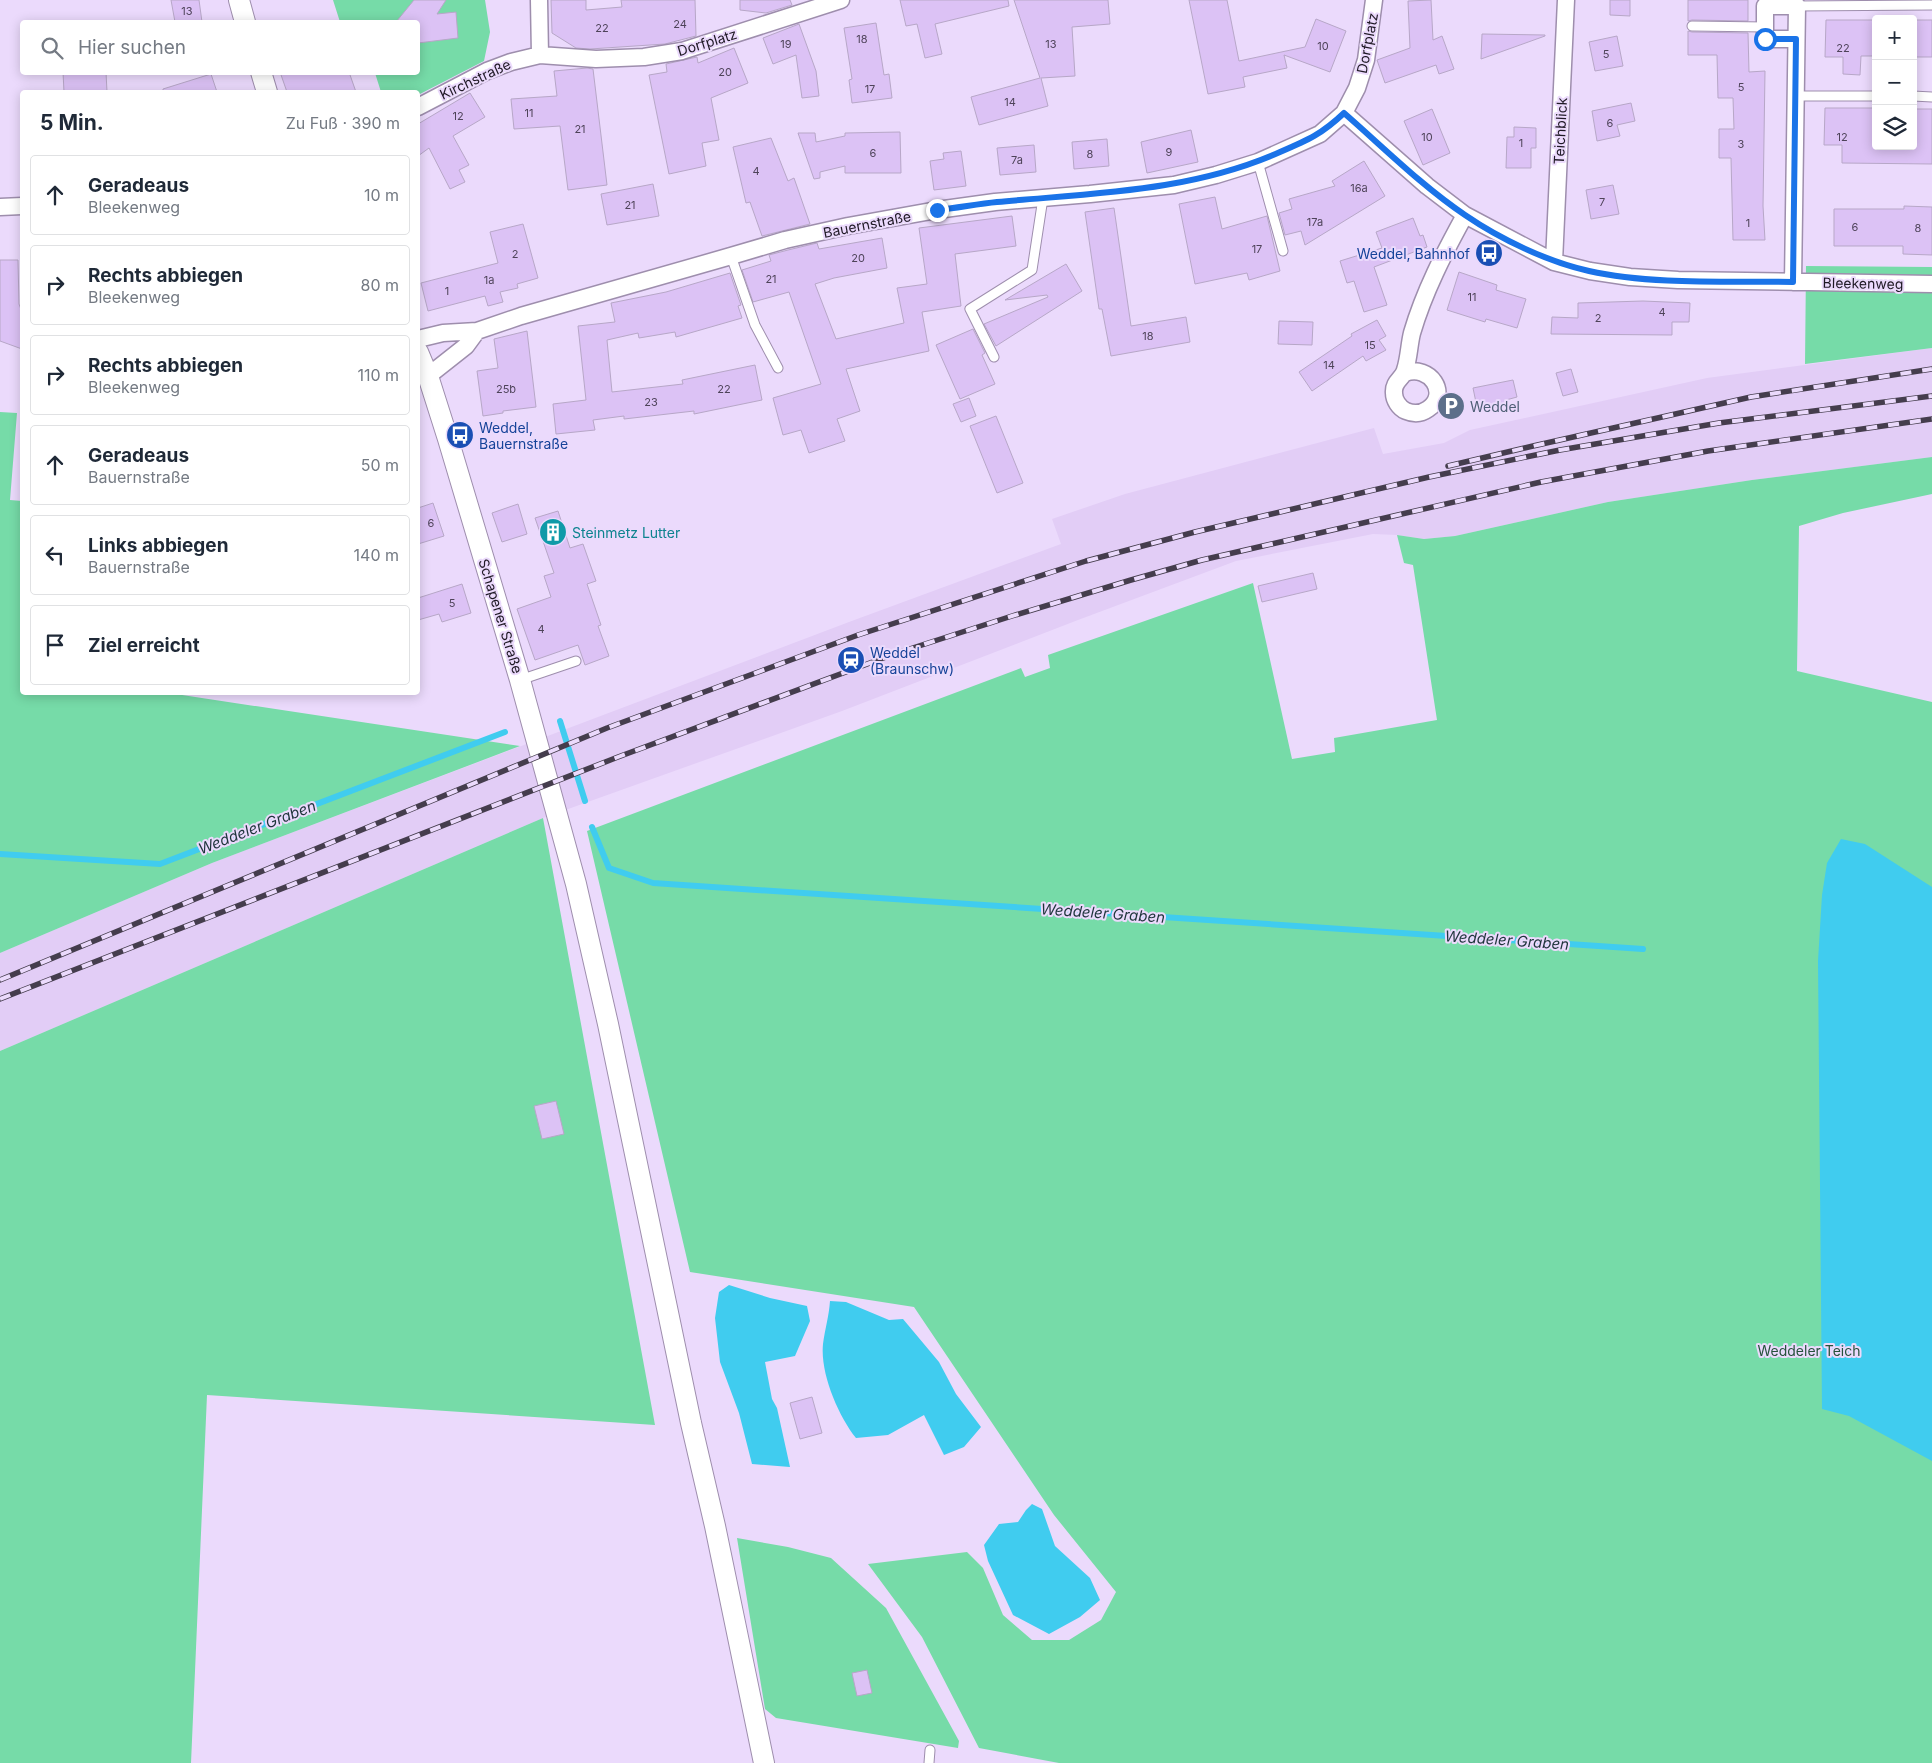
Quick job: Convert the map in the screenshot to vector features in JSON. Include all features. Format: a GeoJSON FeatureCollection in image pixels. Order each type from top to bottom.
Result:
{"type":"FeatureCollection","features":[{"type":"Feature","properties":{"kind":"street"},"geometry":{"type":"LineString","coordinates":[[239,0],[244,20]]}},
{"type":"Feature","properties":{"kind":"street"},"geometry":{"type":"LineString","coordinates":[[538,0],[540,55]]}},
{"type":"Feature","properties":{"kind":"street","name":"Dorfplatz"},"geometry":{"type":"LineString","coordinates":[[540,55],[596,59],[644,57],[682,51],[841,0]]}},
{"type":"Feature","properties":{"kind":"street","name":"Dorfplatz"},"geometry":{"type":"LineString","coordinates":[[1344,113],[1357,88],[1366,60],[1374,0]]}},
{"type":"Feature","properties":{"kind":"street","name":"Teichblick"},"geometry":{"type":"LineString","coordinates":[[1554,262],[1566,0]]}},
{"type":"Feature","properties":{"kind":"street"},"geometry":{"type":"LineString","coordinates":[[1793,282],[1797,6],[1765,6],[1765,39],[1796,39]]}},
{"type":"Feature","properties":{"kind":"street","name":"Kirchstraße"},"geometry":{"type":"LineString","coordinates":[[420,106],[487,71],[511,62],[540,55]]}},
{"type":"Feature","properties":{"kind":"street"},"geometry":{"type":"LineString","coordinates":[[262,75],[266,90]]}},
{"type":"Feature","properties":{"kind":"street"},"geometry":{"type":"LineString","coordinates":[[1344,113],[1428,186],[1465,215],[1447,247],[1428,288],[1412,334],[1405,373]]}},
{"type":"Feature","properties":{"kind":"street","name":"Bauernstraße"},"geometry":{"type":"LineString","coordinates":[[420,339],[444,333],[477,331],[521,316],[785,240],[848,226],[995,202],[1146,189],[1216,175],[1258,162],[1320,134],[1344,113]]}},
{"type":"Feature","properties":{"kind":"street"},"geometry":{"type":"LineString","coordinates":[[0,207],[20,206]]}},
{"type":"Feature","properties":{"kind":"street","name":"Bleekenweg"},"geometry":{"type":"LineString","coordinates":[[1465,215],[1554,262],[1590,272],[1678,280],[1932,284]]}},
{"type":"Feature","properties":{"kind":"street"},"geometry":{"type":"LineString","coordinates":[[428,376],[466,346],[477,331]]}},
{"type":"Feature","properties":{"kind":"street","name":"Schapener Straße"},"geometry":{"type":"LineString","coordinates":[[420,357],[428,376],[520,680],[576,884],[608,1024],[691,1423],[716,1526],[764,1763]]}},
{"type":"Feature","properties":{"kind":"lane"},"geometry":{"type":"LineString","coordinates":[[1797,6],[1932,6]]}},
{"type":"Feature","properties":{"kind":"lane"},"geometry":{"type":"LineString","coordinates":[[1692,26],[1765,26]]}},
{"type":"Feature","properties":{"kind":"lane"},"geometry":{"type":"LineString","coordinates":[[1796,96],[1872,96]]}},
{"type":"Feature","properties":{"kind":"lane"},"geometry":{"type":"LineString","coordinates":[[1917,96],[1932,97]]}},
{"type":"Feature","properties":{"kind":"lane"},"geometry":{"type":"LineString","coordinates":[[1258,162],[1283,251]]}},
{"type":"Feature","properties":{"kind":"lane"},"geometry":{"type":"LineString","coordinates":[[994,357],[970,309],[1032,270],[1043,198]]}},
{"type":"Feature","properties":{"kind":"lane"},"geometry":{"type":"LineString","coordinates":[[731,256],[755,325],[778,368]]}},
{"type":"Feature","properties":{"kind":"lane"},"geometry":{"type":"LineString","coordinates":[[520,680],[576,661]]}},
{"type":"Feature","properties":{"kind":"lane"},"geometry":{"type":"LineString","coordinates":[[929,1763],[930,1750]]}},
{"type":"Feature","properties":{"kind":"shaded area"},"geometry":{"type":"Polygon","coordinates":[[[1932,348],[1932,457],[1752,480],[1608,502],[1455,536],[1424,539],[1373,534],[1236,561],[842,711],[543,818],[0,1051],[0,953],[212,863],[849,622],[1061,544],[1052,519],[1125,494],[1374,428],[1383,454],[1444,443],[1470,430],[1707,378],[1932,348]]]}},
{"type":"Feature","properties":{"kind":"green space"},"geometry":{"type":"Polygon","coordinates":[[[333,0],[485,0],[490,32],[484,61],[420,94],[420,90],[380,90],[376,75],[420,75],[420,20],[339,20],[333,0]]]}},
{"type":"Feature","properties":{"kind":"green space"},"geometry":{"type":"Polygon","coordinates":[[[1806,266],[1932,267],[1932,348],[1805,364],[1806,266]]]}},
{"type":"Feature","properties":{"kind":"green space"},"geometry":{"type":"Polygon","coordinates":[[[0,412],[17,413],[10,500],[20,501],[20,695],[182,695],[520,746],[212,863],[0,953],[0,412]]]}},
{"type":"Feature","properties":{"kind":"green space"},"geometry":{"type":"Polygon","coordinates":[[[1932,457],[1932,494],[1843,513],[1799,526],[1797,671],[1932,702],[1932,1763],[1059,1763],[979,1748],[922,1637],[868,1564],[967,1552],[983,1568],[1003,1615],[1032,1640],[1069,1640],[1101,1620],[1116,1592],[1054,1515],[914,1307],[690,1272],[587,831],[1021,668],[1025,677],[1050,668],[1048,655],[1253,583],[1292,759],[1335,752],[1334,738],[1437,720],[1413,565],[1404,563],[1397,535],[1424,539],[1455,536],[1608,502],[1752,480],[1932,457]]]}},
{"type":"Feature","properties":{"kind":"green space"},"geometry":{"type":"Polygon","coordinates":[[[543,818],[655,1425],[207,1395],[191,1763],[0,1763],[0,1051],[543,818]]]}},
{"type":"Feature","properties":{"kind":"green space"},"geometry":{"type":"Polygon","coordinates":[[[737,1538],[788,1547],[831,1558],[886,1608],[959,1741],[958,1748],[776,1718],[765,1709],[737,1538]]]}},
{"type":"Feature","properties":{"kind":"water","name":"Weddeler Teich"},"geometry":{"type":"Polygon","coordinates":[[[1841,839],[1865,844],[1932,887],[1932,1461],[1849,1416],[1822,1409],[1818,961],[1822,895],[1827,863],[1841,839]]]}},
{"type":"Feature","properties":{"kind":"water"},"geometry":{"type":"Polygon","coordinates":[[[729,1285],[770,1298],[807,1306],[810,1321],[795,1356],[765,1362],[772,1399],[777,1408],[790,1467],[752,1464],[739,1413],[720,1362],[715,1318],[719,1292],[729,1285]]]}},
{"type":"Feature","properties":{"kind":"water"},"geometry":{"type":"Polygon","coordinates":[[[830,1301],[846,1302],[889,1320],[903,1319],[939,1362],[956,1394],[981,1427],[964,1447],[944,1455],[924,1415],[888,1435],[856,1438],[837,1406],[824,1368],[823,1344],[830,1301]]]}},
{"type":"Feature","properties":{"kind":"water"},"geometry":{"type":"Polygon","coordinates":[[[1032,1504],[1042,1509],[1055,1546],[1090,1578],[1100,1600],[1080,1617],[1049,1634],[1013,1615],[988,1561],[984,1545],[999,1524],[1018,1522],[1032,1504]]]}},
{"type":"Feature","properties":{"kind":"building"},"geometry":{"type":"Polygon","coordinates":[[[171,0],[199,0],[202,20],[175,20],[171,0]]]}},
{"type":"Feature","properties":{"kind":"building"},"geometry":{"type":"Polygon","coordinates":[[[414,0],[446,0],[437,14],[456,12],[458,38],[420,43],[420,20],[398,20],[414,0]]]}},
{"type":"Feature","properties":{"kind":"building"},"geometry":{"type":"Polygon","coordinates":[[[551,0],[586,0],[586,10],[622,7],[621,0],[695,0],[696,36],[665,44],[590,49],[576,48],[552,33],[551,0]]]}},
{"type":"Feature","properties":{"kind":"building"},"geometry":{"type":"Polygon","coordinates":[[[740,0],[790,0],[792,5],[766,13],[740,10],[740,0]]]}},
{"type":"Feature","properties":{"kind":"building"},"geometry":{"type":"Polygon","coordinates":[[[900,0],[1008,0],[1009,6],[935,24],[942,54],[925,58],[917,24],[906,26],[900,0]]]}},
{"type":"Feature","properties":{"kind":"building"},"geometry":{"type":"Polygon","coordinates":[[[1014,0],[1108,0],[1110,24],[1072,27],[1075,76],[1041,78],[1048,106],[979,125],[971,97],[1040,78],[1014,0]]]}},
{"type":"Feature","properties":{"kind":"building"},"geometry":{"type":"Polygon","coordinates":[[[1189,0],[1227,0],[1239,61],[1305,47],[1316,19],[1346,31],[1330,72],[1284,55],[1287,68],[1243,77],[1245,87],[1208,94],[1189,0]]]}},
{"type":"Feature","properties":{"kind":"building"},"geometry":{"type":"Polygon","coordinates":[[[1431,0],[1433,40],[1442,36],[1454,69],[1439,74],[1436,65],[1385,83],[1377,60],[1410,48],[1408,1],[1431,0]]]}},
{"type":"Feature","properties":{"kind":"building"},"geometry":{"type":"Polygon","coordinates":[[[1610,0],[1630,0],[1630,16],[1610,15],[1610,0]]]}},
{"type":"Feature","properties":{"kind":"building"},"geometry":{"type":"Polygon","coordinates":[[[1688,0],[1748,0],[1748,21],[1688,21],[1688,0]]]}},
{"type":"Feature","properties":{"kind":"building"},"geometry":{"type":"Polygon","coordinates":[[[1826,20],[1872,20],[1872,56],[1861,56],[1860,75],[1843,74],[1843,57],[1825,57],[1826,20]]]}},
{"type":"Feature","properties":{"kind":"building"},"geometry":{"type":"Polygon","coordinates":[[[1917,20],[1932,20],[1932,57],[1917,57],[1917,20]]]}},
{"type":"Feature","properties":{"kind":"building"},"geometry":{"type":"Polygon","coordinates":[[[876,23],[884,75],[889,74],[892,98],[852,103],[849,80],[852,79],[844,28],[876,23]]]}},
{"type":"Feature","properties":{"kind":"building"},"geometry":{"type":"Polygon","coordinates":[[[799,24],[816,71],[819,96],[802,98],[796,55],[773,64],[763,38],[799,24]]]}},
{"type":"Feature","properties":{"kind":"building"},"geometry":{"type":"Polygon","coordinates":[[[1688,31],[1748,33],[1749,72],[1765,71],[1763,206],[1765,240],[1733,240],[1731,158],[1719,158],[1719,129],[1734,129],[1733,98],[1718,98],[1717,55],[1688,55],[1688,31]]]}},
{"type":"Feature","properties":{"kind":"building"},"geometry":{"type":"Polygon","coordinates":[[[1482,34],[1545,35],[1545,36],[1481,59],[1482,34]]]}},
{"type":"Feature","properties":{"kind":"building"},"geometry":{"type":"Polygon","coordinates":[[[1617,36],[1623,66],[1595,71],[1589,42],[1617,36]]]}},
{"type":"Feature","properties":{"kind":"building"},"geometry":{"type":"Polygon","coordinates":[[[734,48],[748,83],[711,98],[719,140],[702,143],[706,166],[669,174],[649,75],[667,72],[666,64],[697,57],[698,63],[734,48]]]}},
{"type":"Feature","properties":{"kind":"building"},"geometry":{"type":"Polygon","coordinates":[[[593,69],[607,185],[568,190],[560,126],[514,129],[511,99],[557,96],[554,71],[593,69]]]}},
{"type":"Feature","properties":{"kind":"building"},"geometry":{"type":"Polygon","coordinates":[[[63,75],[106,75],[107,90],[64,90],[63,75]]]}},
{"type":"Feature","properties":{"kind":"building"},"geometry":{"type":"Polygon","coordinates":[[[211,75],[216,90],[163,90],[211,75]]]}},
{"type":"Feature","properties":{"kind":"building"},"geometry":{"type":"Polygon","coordinates":[[[281,75],[350,75],[355,90],[286,90],[281,75]]]}},
{"type":"Feature","properties":{"kind":"building"},"geometry":{"type":"Polygon","coordinates":[[[470,93],[485,117],[453,136],[469,165],[459,170],[465,182],[450,189],[429,148],[420,155],[420,123],[470,93]]]}},
{"type":"Feature","properties":{"kind":"building"},"geometry":{"type":"Polygon","coordinates":[[[1631,103],[1635,121],[1617,125],[1620,136],[1597,141],[1592,111],[1631,103]]]}},
{"type":"Feature","properties":{"kind":"building"},"geometry":{"type":"Polygon","coordinates":[[[1825,108],[1872,108],[1872,150],[1917,150],[1917,109],[1932,109],[1932,164],[1842,163],[1842,145],[1824,145],[1825,108]]]}},
{"type":"Feature","properties":{"kind":"building"},"geometry":{"type":"Polygon","coordinates":[[[1432,109],[1450,153],[1423,165],[1404,121],[1432,109]]]}},
{"type":"Feature","properties":{"kind":"building"},"geometry":{"type":"Polygon","coordinates":[[[1514,127],[1536,128],[1536,148],[1531,148],[1531,168],[1506,168],[1507,137],[1514,137],[1514,127]]]}},
{"type":"Feature","properties":{"kind":"building"},"geometry":{"type":"Polygon","coordinates":[[[1191,130],[1198,162],[1147,173],[1141,142],[1191,130]]]}},
{"type":"Feature","properties":{"kind":"building"},"geometry":{"type":"Polygon","coordinates":[[[900,132],[901,173],[845,173],[845,166],[820,172],[820,178],[814,179],[798,133],[815,133],[816,142],[845,136],[845,133],[900,132]]]}},
{"type":"Feature","properties":{"kind":"building"},"geometry":{"type":"Polygon","coordinates":[[[771,138],[788,181],[794,178],[810,224],[762,236],[750,202],[746,203],[733,147],[771,138]]]}},
{"type":"Feature","properties":{"kind":"building"},"geometry":{"type":"Polygon","coordinates":[[[1107,139],[1109,166],[1074,169],[1072,142],[1107,139]]]}},
{"type":"Feature","properties":{"kind":"building"},"geometry":{"type":"Polygon","coordinates":[[[1034,145],[1036,172],[1000,175],[997,148],[1034,145]]]}},
{"type":"Feature","properties":{"kind":"building"},"geometry":{"type":"Polygon","coordinates":[[[961,151],[966,186],[934,190],[930,161],[944,159],[943,153],[961,151]]]}},
{"type":"Feature","properties":{"kind":"building"},"geometry":{"type":"Polygon","coordinates":[[[1364,161],[1385,196],[1305,245],[1301,231],[1285,235],[1279,213],[1292,209],[1289,199],[1335,186],[1332,181],[1364,161]]]}},
{"type":"Feature","properties":{"kind":"building"},"geometry":{"type":"Polygon","coordinates":[[[653,184],[659,216],[607,225],[601,194],[653,184]]]}},
{"type":"Feature","properties":{"kind":"building"},"geometry":{"type":"Polygon","coordinates":[[[1613,185],[1619,214],[1591,219],[1586,190],[1613,185]]]}},
{"type":"Feature","properties":{"kind":"building"},"geometry":{"type":"Polygon","coordinates":[[[1215,197],[1222,229],[1267,216],[1280,271],[1249,280],[1247,273],[1195,284],[1179,204],[1215,197]]]}},
{"type":"Feature","properties":{"kind":"building"},"geometry":{"type":"Polygon","coordinates":[[[1904,206],[1932,207],[1932,255],[1903,254],[1903,246],[1834,246],[1834,209],[1904,209],[1904,206]]]}},
{"type":"Feature","properties":{"kind":"building"},"geometry":{"type":"Polygon","coordinates":[[[1114,208],[1131,326],[1186,317],[1190,342],[1111,356],[1102,309],[1099,309],[1085,212],[1114,208]]]}},
{"type":"Feature","properties":{"kind":"building"},"geometry":{"type":"Polygon","coordinates":[[[1012,216],[1016,246],[955,254],[961,306],[922,312],[929,351],[846,369],[860,411],[837,419],[845,441],[809,453],[801,430],[783,435],[773,398],[821,384],[789,292],[753,302],[742,270],[771,261],[769,255],[817,243],[819,249],[882,238],[887,268],[834,278],[815,284],[836,339],[904,323],[897,288],[927,284],[919,228],[1012,216]]]}},
{"type":"Feature","properties":{"kind":"building"},"geometry":{"type":"Polygon","coordinates":[[[1413,218],[1420,236],[1423,235],[1427,247],[1374,267],[1387,305],[1364,312],[1354,281],[1347,283],[1340,261],[1382,248],[1376,232],[1413,218]]]}},
{"type":"Feature","properties":{"kind":"building"},"geometry":{"type":"Polygon","coordinates":[[[523,224],[538,278],[517,284],[518,288],[500,292],[503,302],[488,306],[485,296],[428,311],[421,283],[498,263],[490,232],[523,224]]]}},
{"type":"Feature","properties":{"kind":"building"},"geometry":{"type":"Polygon","coordinates":[[[0,260],[18,260],[20,348],[0,341],[0,260]]]}},
{"type":"Feature","properties":{"kind":"building"},"geometry":{"type":"Polygon","coordinates":[[[1066,264],[1082,291],[996,346],[984,324],[1048,297],[1047,295],[1005,300],[1066,264]]]}},
{"type":"Feature","properties":{"kind":"building"},"geometry":{"type":"Polygon","coordinates":[[[1459,272],[1497,285],[1496,290],[1526,299],[1517,328],[1486,319],[1485,322],[1447,310],[1459,272]]]}},
{"type":"Feature","properties":{"kind":"building"},"geometry":{"type":"Polygon","coordinates":[[[730,273],[741,305],[738,306],[742,318],[676,337],[675,332],[639,338],[638,333],[607,340],[612,392],[683,384],[682,380],[755,365],[762,400],[694,414],[694,411],[624,419],[624,416],[593,420],[595,430],[556,434],[553,404],[586,400],[578,326],[615,322],[611,303],[666,292],[730,273]]]}},
{"type":"Feature","properties":{"kind":"building"},"geometry":{"type":"Polygon","coordinates":[[[1643,301],[1690,303],[1689,322],[1672,322],[1672,335],[1551,334],[1552,317],[1578,318],[1578,303],[1643,301]]]}},
{"type":"Feature","properties":{"kind":"building"},"geometry":{"type":"Polygon","coordinates":[[[1377,320],[1386,336],[1379,340],[1386,350],[1366,361],[1363,356],[1312,391],[1299,372],[1352,336],[1351,334],[1377,320]]]}},
{"type":"Feature","properties":{"kind":"building"},"geometry":{"type":"Polygon","coordinates":[[[1279,321],[1313,322],[1312,345],[1278,344],[1279,321]]]}},
{"type":"Feature","properties":{"kind":"building"},"geometry":{"type":"Polygon","coordinates":[[[973,329],[985,353],[982,355],[995,384],[960,399],[936,345],[973,329]]]}},
{"type":"Feature","properties":{"kind":"building"},"geometry":{"type":"Polygon","coordinates":[[[527,331],[536,407],[503,411],[503,413],[483,416],[477,371],[498,368],[494,339],[527,331]]]}},
{"type":"Feature","properties":{"kind":"building"},"geometry":{"type":"Polygon","coordinates":[[[1571,369],[1578,392],[1563,396],[1556,373],[1571,369]]]}},
{"type":"Feature","properties":{"kind":"building"},"geometry":{"type":"Polygon","coordinates":[[[1513,380],[1517,397],[1506,400],[1507,405],[1478,412],[1473,388],[1513,380]]]}},
{"type":"Feature","properties":{"kind":"building"},"geometry":{"type":"Polygon","coordinates":[[[969,398],[976,416],[961,422],[953,404],[969,398]]]}},
{"type":"Feature","properties":{"kind":"building"},"geometry":{"type":"Polygon","coordinates":[[[996,416],[1023,483],[997,493],[970,426],[996,416]]]}},
{"type":"Feature","properties":{"kind":"building"},"geometry":{"type":"Polygon","coordinates":[[[433,503],[444,536],[420,543],[420,507],[433,503]]]}},
{"type":"Feature","properties":{"kind":"building"},"geometry":{"type":"Polygon","coordinates":[[[518,504],[527,534],[502,542],[492,513],[518,504]]]}},
{"type":"Feature","properties":{"kind":"building"},"geometry":{"type":"Polygon","coordinates":[[[558,511],[570,548],[583,544],[596,581],[587,584],[601,625],[598,626],[609,656],[585,665],[578,645],[535,660],[517,609],[551,597],[544,576],[554,573],[535,518],[558,511]]]}},
{"type":"Feature","properties":{"kind":"building"},"geometry":{"type":"Polygon","coordinates":[[[1313,573],[1317,589],[1262,602],[1258,586],[1313,573]]]}},
{"type":"Feature","properties":{"kind":"building"},"geometry":{"type":"Polygon","coordinates":[[[462,584],[471,613],[442,622],[439,614],[420,619],[420,597],[462,584]]]}},
{"type":"Feature","properties":{"kind":"building"},"geometry":{"type":"Polygon","coordinates":[[[556,1101],[564,1134],[542,1139],[534,1106],[556,1101]]]}},
{"type":"Feature","properties":{"kind":"building"},"geometry":{"type":"Polygon","coordinates":[[[812,1397],[822,1433],[800,1439],[790,1403],[812,1397]]]}},
{"type":"Feature","properties":{"kind":"building"},"geometry":{"type":"Polygon","coordinates":[[[867,1670],[872,1693],[857,1696],[852,1673],[867,1670]]]}},
{"type":"Feature","properties":{"kind":"waterway","name":"Weddeler Graben"},"geometry":{"type":"LineString","coordinates":[[560,721],[585,801]]}},
{"type":"Feature","properties":{"kind":"waterway","name":"Weddeler Graben"},"geometry":{"type":"LineString","coordinates":[[0,854],[160,864],[505,732]]}},
{"type":"Feature","properties":{"kind":"waterway","name":"Weddeler Graben"},"geometry":{"type":"LineString","coordinates":[[592,827],[609,868],[653,883],[1643,949]]}},
{"type":"Feature","properties":{"kind":"railway"},"geometry":{"type":"LineString","coordinates":[[1448,466],[1751,397],[1932,369]]}},
{"type":"Feature","properties":{"kind":"railway"},"geometry":{"type":"LineString","coordinates":[[0,980],[607,728],[858,635],[1086,561],[1195,532],[1429,477],[1560,450],[1719,423],[1932,396]]}},
{"type":"Feature","properties":{"kind":"railway"},"geometry":{"type":"LineString","coordinates":[[0,999],[618,757],[894,654],[1131,580],[1202,560],[1541,482],[1708,451],[1932,419]]}},
{"type":"Feature","properties":{"kind":"place","name":"Weddel, Bahnhof"},"geometry":{"type":"Point","coordinates":[1489,253]}},
{"type":"Feature","properties":{"kind":"place","name":"Weddel"},"geometry":{"type":"Point","coordinates":[1451,406]}},
{"type":"Feature","properties":{"kind":"place","name":"Weddel, Bauernstraße"},"geometry":{"type":"Point","coordinates":[460,435]}},
{"type":"Feature","properties":{"kind":"place","name":"Steinmetz Lutter"},"geometry":{"type":"Point","coordinates":[553,532]}},
{"type":"Feature","properties":{"kind":"place","name":"Weddel (Braunschw)"},"geometry":{"type":"Point","coordinates":[851,660]}},
{"type":"Feature","properties":{"kind":"route"},"geometry":{"type":"LineString","coordinates":[[937,210],[995,202],[1146,189],[1216,175],[1258,162],[1320,134],[1344,113],[1428,186],[1465,215],[1554,262],[1590,272],[1630,277],[1678,280],[1793,282],[1796,39],[1765,39]]}}]}
